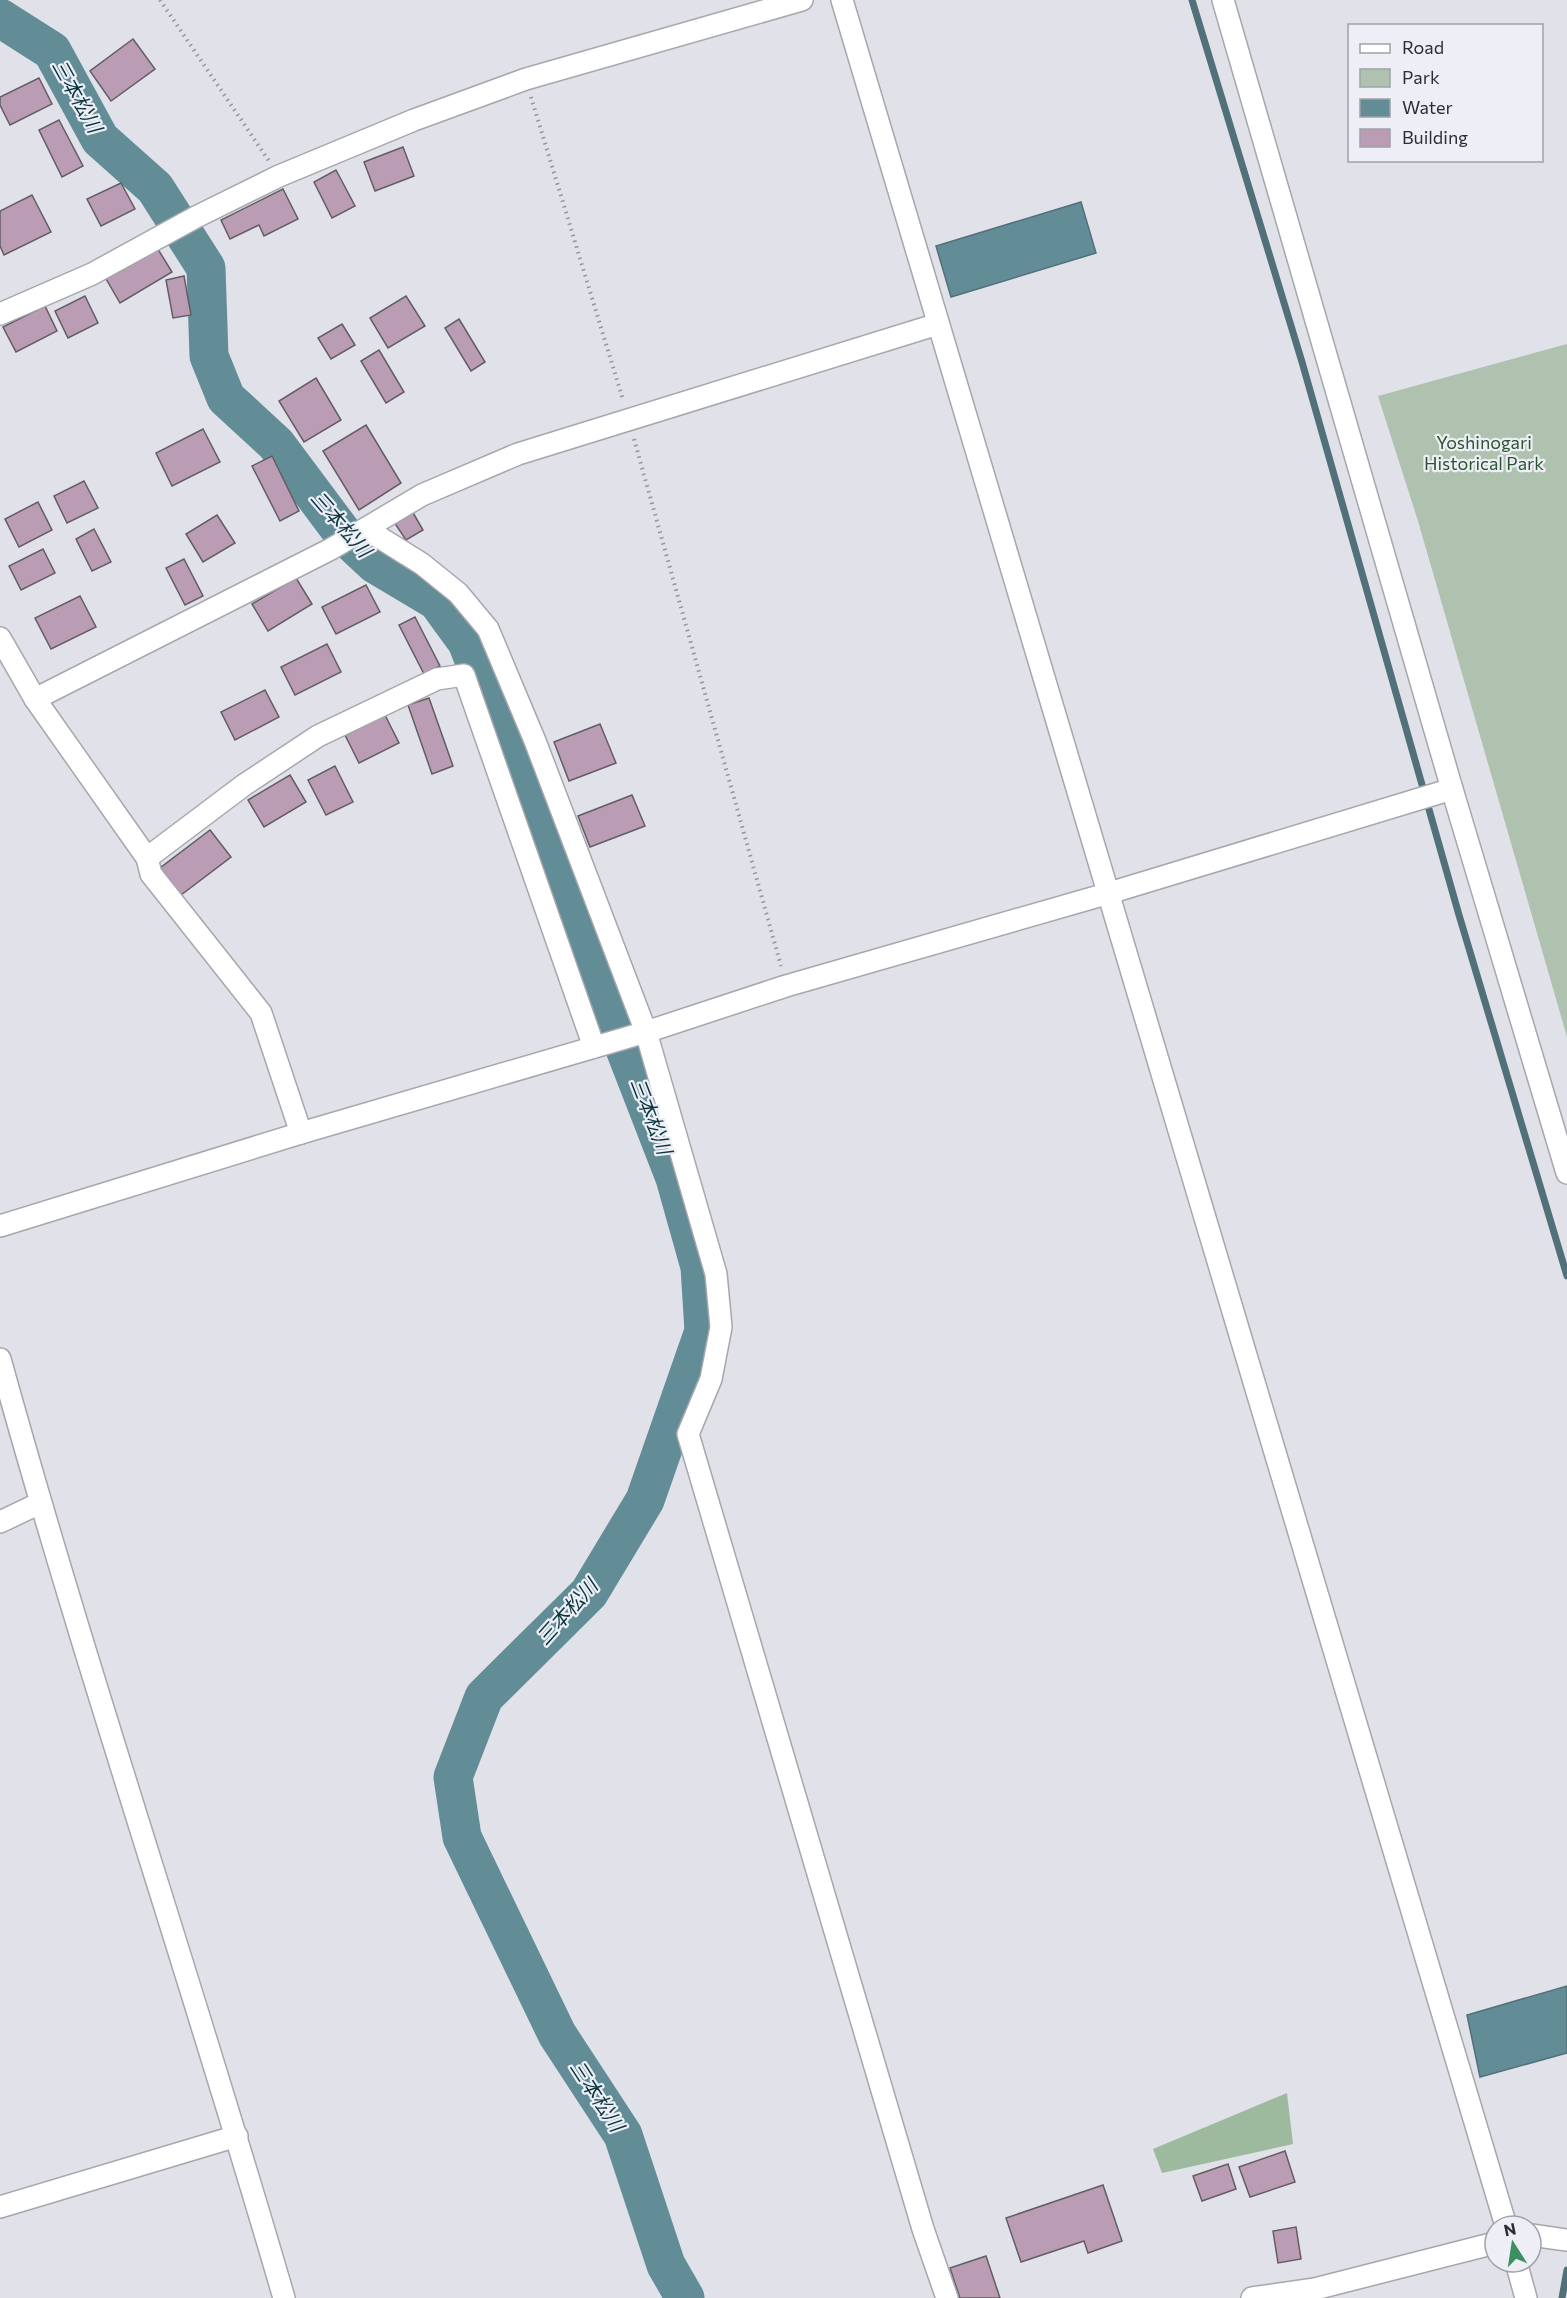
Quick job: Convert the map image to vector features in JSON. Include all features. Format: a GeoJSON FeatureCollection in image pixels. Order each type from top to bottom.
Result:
{"type":"FeatureCollection","features":[{"type":"Feature","properties":{"kind":"street"},"geometry":{"type":"LineString","coordinates":[[0,314],[92,274],[165,233],[279,176],[414,120],[526,79],[802,0]]}},
{"type":"Feature","properties":{"kind":"street"},"geometry":{"type":"LineString","coordinates":[[842,0],[1106,894],[1247,1353],[1502,2214]]}},
{"type":"Feature","properties":{"kind":"street"},"geometry":{"type":"LineString","coordinates":[[1223,0],[1452,789],[1567,1173]]}},
{"type":"Feature","properties":{"kind":"street"},"geometry":{"type":"LineString","coordinates":[[34,699],[331,549],[422,495],[518,454],[938,324]]}},
{"type":"Feature","properties":{"kind":"street"},"geometry":{"type":"LineString","coordinates":[[366,529],[422,564],[458,593],[488,628],[535,741],[646,1032],[716,1274],[721,1327],[711,1379],[688,1434],[923,2229],[947,2298]]}},
{"type":"Feature","properties":{"kind":"street"},"geometry":{"type":"LineString","coordinates":[[0,638],[34,699],[147,858],[151,874],[261,1013],[301,1133]]}},
{"type":"Feature","properties":{"kind":"street"},"geometry":{"type":"LineString","coordinates":[[147,858],[244,785],[318,736],[437,679],[464,675],[594,1047]]}},
{"type":"Feature","properties":{"kind":"street"},"geometry":{"type":"LineString","coordinates":[[0,1226],[301,1133],[646,1032],[786,986],[1106,894],[1452,789]]}},
{"type":"Feature","properties":{"kind":"street"},"geometry":{"type":"LineString","coordinates":[[0,1359],[40,1503],[237,2136],[284,2298]]}},
{"type":"Feature","properties":{"kind":"street"},"geometry":{"type":"LineString","coordinates":[[0,1522],[40,1503]]}},
{"type":"Feature","properties":{"kind":"street"},"geometry":{"type":"LineString","coordinates":[[0,2207],[237,2136]]}},
{"type":"Feature","properties":{"kind":"street"},"geometry":{"type":"LineString","coordinates":[[1543,2236],[1564,2239]]}},
{"type":"Feature","properties":{"kind":"street"},"geometry":{"type":"LineString","coordinates":[[1252,2298],[1315,2289],[1483,2246]]}},
{"type":"Feature","properties":{"kind":"street"},"geometry":{"type":"LineString","coordinates":[[1519,2274],[1526,2298]]}},
{"type":"Feature","properties":{"kind":"path"},"geometry":{"type":"LineString","coordinates":[[160,0],[279,176]]}},
{"type":"Feature","properties":{"kind":"path"},"geometry":{"type":"LineString","coordinates":[[526,79],[629,419],[786,986]]}},
{"type":"Feature","properties":{"kind":"green space","name":"Yoshinogari Historical Park"},"geometry":{"type":"Polygon","coordinates":[[[1567,344],[1567,1037],[1418,521],[1378,396],[1567,344]]]}},
{"type":"Feature","properties":{"kind":"green space"},"geometry":{"type":"Polygon","coordinates":[[[1287,2093],[1293,2144],[1162,2173],[1153,2149],[1287,2093]]]}},
{"type":"Feature","properties":{"kind":"water"},"geometry":{"type":"Polygon","coordinates":[[[1081,202],[1096,253],[951,297],[936,246],[1081,202]]]}},
{"type":"Feature","properties":{"kind":"water"},"geometry":{"type":"Polygon","coordinates":[[[1567,1986],[1567,2053],[1480,2077],[1467,2015],[1567,1986]]]}},
{"type":"Feature","properties":{"kind":"building"},"geometry":{"type":"Polygon","coordinates":[[[133,39],[155,69],[111,101],[90,71],[133,39]]]}},
{"type":"Feature","properties":{"kind":"building"},"geometry":{"type":"Polygon","coordinates":[[[39,78],[52,104],[10,125],[0,105],[0,97],[39,78]]]}},
{"type":"Feature","properties":{"kind":"building"},"geometry":{"type":"Polygon","coordinates":[[[59,120],[83,166],[62,177],[39,130],[59,120]]]}},
{"type":"Feature","properties":{"kind":"building"},"geometry":{"type":"Polygon","coordinates":[[[403,147],[414,176],[375,191],[364,162],[403,147]]]}},
{"type":"Feature","properties":{"kind":"building"},"geometry":{"type":"Polygon","coordinates":[[[336,170],[355,206],[332,218],[314,182],[336,170]]]}},
{"type":"Feature","properties":{"kind":"building"},"geometry":{"type":"Polygon","coordinates":[[[121,183],[135,209],[101,226],[87,199],[121,183]]]}},
{"type":"Feature","properties":{"kind":"building"},"geometry":{"type":"Polygon","coordinates":[[[283,189],[298,219],[264,236],[259,225],[230,239],[221,220],[283,189]]]}},
{"type":"Feature","properties":{"kind":"building"},"geometry":{"type":"Polygon","coordinates":[[[32,195],[51,232],[4,255],[0,246],[0,211],[32,195]]]}},
{"type":"Feature","properties":{"kind":"building"},"geometry":{"type":"Polygon","coordinates":[[[156,246],[172,272],[120,303],[105,277],[156,246]]]}},
{"type":"Feature","properties":{"kind":"building"},"geometry":{"type":"Polygon","coordinates":[[[184,276],[191,315],[173,318],[166,280],[184,276]]]}},
{"type":"Feature","properties":{"kind":"building"},"geometry":{"type":"Polygon","coordinates":[[[85,296],[98,323],[68,338],[55,311],[85,296]]]}},
{"type":"Feature","properties":{"kind":"building"},"geometry":{"type":"Polygon","coordinates":[[[406,296],[425,326],[388,348],[370,318],[406,296]]]}},
{"type":"Feature","properties":{"kind":"building"},"geometry":{"type":"Polygon","coordinates":[[[45,306],[57,331],[16,352],[3,327],[45,306]]]}},
{"type":"Feature","properties":{"kind":"building"},"geometry":{"type":"Polygon","coordinates":[[[459,319],[485,362],[471,371],[445,328],[459,319]]]}},
{"type":"Feature","properties":{"kind":"building"},"geometry":{"type":"Polygon","coordinates":[[[342,324],[355,345],[331,359],[318,338],[342,324]]]}},
{"type":"Feature","properties":{"kind":"building"},"geometry":{"type":"Polygon","coordinates":[[[379,350],[404,392],[386,403],[361,361],[379,350]]]}},
{"type":"Feature","properties":{"kind":"building"},"geometry":{"type":"Polygon","coordinates":[[[316,378],[341,420],[304,442],[279,401],[316,378]]]}},
{"type":"Feature","properties":{"kind":"building"},"geometry":{"type":"Polygon","coordinates":[[[366,425],[401,483],[359,510],[323,451],[366,425]]]}},
{"type":"Feature","properties":{"kind":"building"},"geometry":{"type":"Polygon","coordinates":[[[203,429],[220,462],[172,486],[156,453],[203,429]]]}},
{"type":"Feature","properties":{"kind":"building"},"geometry":{"type":"Polygon","coordinates":[[[272,456],[299,511],[280,521],[252,466],[272,456]]]}},
{"type":"Feature","properties":{"kind":"building"},"geometry":{"type":"Polygon","coordinates":[[[84,481],[98,508],[67,523],[54,496],[84,481]]]}},
{"type":"Feature","properties":{"kind":"building"},"geometry":{"type":"Polygon","coordinates":[[[38,502],[52,530],[19,547],[5,519],[38,502]]]}},
{"type":"Feature","properties":{"kind":"building"},"geometry":{"type":"Polygon","coordinates":[[[412,511],[423,530],[406,540],[394,522],[412,511]]]}},
{"type":"Feature","properties":{"kind":"building"},"geometry":{"type":"Polygon","coordinates":[[[217,515],[235,543],[203,562],[186,534],[217,515]]]}},
{"type":"Feature","properties":{"kind":"building"},"geometry":{"type":"Polygon","coordinates":[[[94,529],[111,562],[92,571],[76,539],[94,529]]]}},
{"type":"Feature","properties":{"kind":"building"},"geometry":{"type":"Polygon","coordinates":[[[43,549],[55,573],[21,590],[9,566],[43,549]]]}},
{"type":"Feature","properties":{"kind":"building"},"geometry":{"type":"Polygon","coordinates":[[[184,559],[203,596],[185,605],[166,568],[184,559]]]}},
{"type":"Feature","properties":{"kind":"building"},"geometry":{"type":"Polygon","coordinates":[[[296,578],[312,604],[268,631],[252,604],[296,578]]]}},
{"type":"Feature","properties":{"kind":"building"},"geometry":{"type":"Polygon","coordinates":[[[366,585],[380,612],[336,634],[322,607],[366,585]]]}},
{"type":"Feature","properties":{"kind":"building"},"geometry":{"type":"Polygon","coordinates":[[[80,596],[96,627],[51,649],[35,618],[80,596]]]}},
{"type":"Feature","properties":{"kind":"building"},"geometry":{"type":"Polygon","coordinates":[[[415,617],[440,666],[424,674],[399,625],[415,617]]]}},
{"type":"Feature","properties":{"kind":"building"},"geometry":{"type":"Polygon","coordinates":[[[327,644],[341,672],[295,695],[281,667],[327,644]]]}},
{"type":"Feature","properties":{"kind":"building"},"geometry":{"type":"Polygon","coordinates":[[[265,690],[279,717],[235,740],[221,712],[265,690]]]}},
{"type":"Feature","properties":{"kind":"building"},"geometry":{"type":"Polygon","coordinates":[[[429,698],[453,766],[432,774],[408,705],[429,698]]]}},
{"type":"Feature","properties":{"kind":"building"},"geometry":{"type":"Polygon","coordinates":[[[385,715],[399,743],[359,763],[345,735],[385,715]]]}},
{"type":"Feature","properties":{"kind":"building"},"geometry":{"type":"Polygon","coordinates":[[[600,724],[616,763],[569,781],[554,742],[600,724]]]}},
{"type":"Feature","properties":{"kind":"building"},"geometry":{"type":"Polygon","coordinates":[[[335,766],[353,802],[326,815],[308,780],[335,766]]]}},
{"type":"Feature","properties":{"kind":"building"},"geometry":{"type":"Polygon","coordinates":[[[290,775],[306,802],[264,827],[248,800],[290,775]]]}},
{"type":"Feature","properties":{"kind":"building"},"geometry":{"type":"Polygon","coordinates":[[[632,795],[645,826],[590,847],[578,816],[632,795]]]}},
{"type":"Feature","properties":{"kind":"building"},"geometry":{"type":"Polygon","coordinates":[[[210,830],[231,857],[181,895],[160,868],[210,830]]]}},
{"type":"Feature","properties":{"kind":"building"},"geometry":{"type":"Polygon","coordinates":[[[1285,2151],[1295,2182],[1250,2197],[1239,2167],[1285,2151]]]}},
{"type":"Feature","properties":{"kind":"building"},"geometry":{"type":"Polygon","coordinates":[[[1228,2164],[1236,2189],[1202,2201],[1193,2176],[1228,2164]]]}},
{"type":"Feature","properties":{"kind":"building"},"geometry":{"type":"Polygon","coordinates":[[[1103,2185],[1122,2241],[1088,2253],[1084,2241],[1021,2262],[1006,2218],[1103,2185]]]}},
{"type":"Feature","properties":{"kind":"building"},"geometry":{"type":"Polygon","coordinates":[[[1296,2227],[1301,2259],[1278,2263],[1273,2231],[1296,2227]]]}},
{"type":"Feature","properties":{"kind":"building"},"geometry":{"type":"Polygon","coordinates":[[[986,2256],[1000,2298],[960,2298],[950,2268],[986,2256]]]}},
{"type":"Feature","properties":{"kind":"waterway"},"geometry":{"type":"LineString","coordinates":[[1192,0],[1302,362],[1459,915],[1567,1276]]}},
{"type":"Feature","properties":{"kind":"waterway","name":"三本松川"},"geometry":{"type":"LineString","coordinates":[[0,18],[52,51],[100,139],[155,188],[206,268],[209,356],[226,398],[276,444],[344,535],[375,564],[437,601],[467,642],[675,1178],[700,1267],[704,1331],[645,1500],[589,1593],[484,1697],[453,1777],[462,1837],[557,2034],[623,2135],[666,2265],[685,2298]]}},
{"type":"Feature","properties":{"kind":"waterway"},"geometry":{"type":"LineString","coordinates":[[1562,2298],[1567,2270]]}}]}
